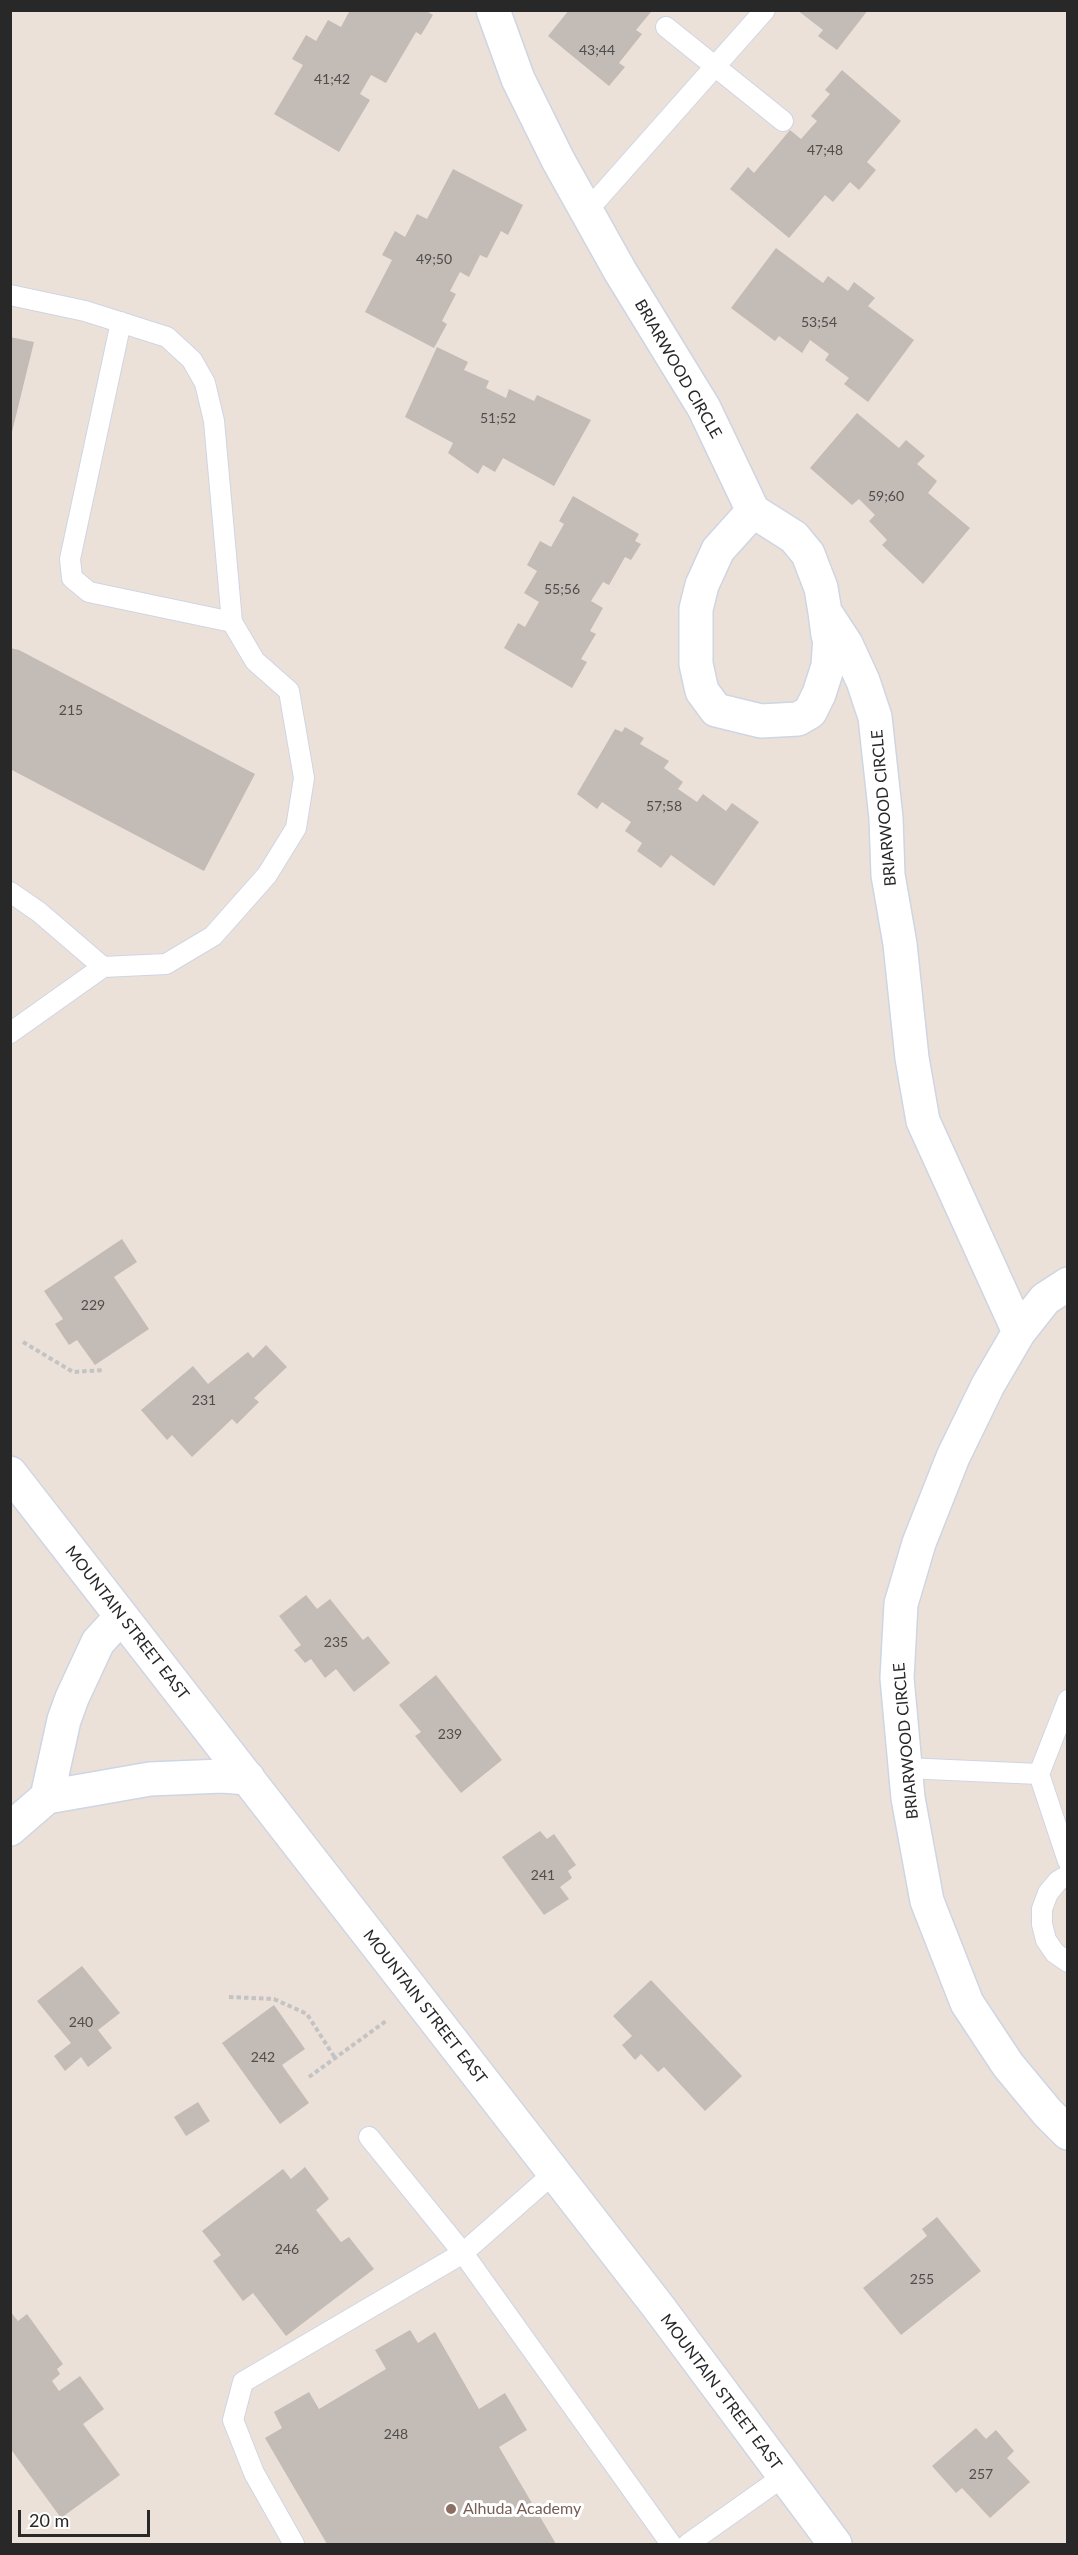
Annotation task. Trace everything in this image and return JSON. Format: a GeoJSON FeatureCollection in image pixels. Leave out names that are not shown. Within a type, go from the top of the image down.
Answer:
{"type":"FeatureCollection","features":[{"type":"Feature","properties":{"kind":"street","name":"BRIARWOOD CIRCLE"},"geometry":{"type":"LineString","coordinates":[[493,10],[518,79],[586,211],[704,408],[753,511]]}},
{"type":"Feature","properties":{"kind":"street"},"geometry":{"type":"LineString","coordinates":[[753,511],[794,537],[808,555],[820,588],[830,636],[828,666],[819,694],[810,712],[798,719],[761,721],[716,710],[702,691],[698,673],[696,609],[702,585],[718,550],[753,511]]}},
{"type":"Feature","properties":{"kind":"street","name":"BRIARWOOD CIRCLE"},"geometry":{"type":"LineString","coordinates":[[825,612],[846,645],[863,681],[875,717],[886,818],[888,875],[900,944],[912,1058],[923,1121],[1019,1332]]}},
{"type":"Feature","properties":{"kind":"street","name":"BRIARWOOD CIRCLE"},"geometry":{"type":"LineString","coordinates":[[1068,1284],[1045,1299],[1019,1332],[988,1385],[953,1457],[919,1543],[902,1604],[897,1678],[908,1798],[927,1902],[967,2003],[1008,2065],[1047,2112],[1068,2133]]}},
{"type":"Feature","properties":{"kind":"street","name":"MOUNTAIN STREET EAST"},"geometry":{"type":"LineString","coordinates":[[10,1473],[657,2305],[835,2544]]}},
{"type":"Feature","properties":{"kind":"street"},"geometry":{"type":"LineString","coordinates":[[47,1797],[64,1720],[72,1698],[98,1642],[121,1617]]}},
{"type":"Feature","properties":{"kind":"street"},"geometry":{"type":"LineString","coordinates":[[10,1829],[47,1797],[150,1779],[248,1778]]}},
{"type":"Feature","properties":{"kind":"lane"},"geometry":{"type":"LineString","coordinates":[[586,211],[765,10]]}},
{"type":"Feature","properties":{"kind":"lane"},"geometry":{"type":"LineString","coordinates":[[666,27],[783,121]]}},
{"type":"Feature","properties":{"kind":"lane"},"geometry":{"type":"LineString","coordinates":[[10,295],[85,311],[167,337],[192,360],[205,383],[214,421],[232,622],[255,661],[290,691],[304,778],[296,828],[267,875],[213,936],[166,964],[103,967],[10,1033]]}},
{"type":"Feature","properties":{"kind":"lane"},"geometry":{"type":"LineString","coordinates":[[121,322],[70,559],[72,578],[88,592],[232,622]]}},
{"type":"Feature","properties":{"kind":"lane"},"geometry":{"type":"LineString","coordinates":[[10,892],[39,912],[103,967]]}},
{"type":"Feature","properties":{"kind":"lane"},"geometry":{"type":"LineString","coordinates":[[1068,1700],[1039,1774],[1068,1861]]}},
{"type":"Feature","properties":{"kind":"lane"},"geometry":{"type":"LineString","coordinates":[[905,1768],[1039,1774]]}},
{"type":"Feature","properties":{"kind":"lane"},"geometry":{"type":"LineString","coordinates":[[1068,1875],[1058,1881],[1048,1893],[1042,1909],[1042,1924],[1046,1940],[1055,1953],[1068,1962]]}},
{"type":"Feature","properties":{"kind":"lane"},"geometry":{"type":"LineString","coordinates":[[369,2137],[463,2253],[671,2544]]}},
{"type":"Feature","properties":{"kind":"lane"},"geometry":{"type":"LineString","coordinates":[[294,2544],[254,2473],[233,2420],[243,2382],[463,2253],[555,2173]]}},
{"type":"Feature","properties":{"kind":"lane"},"geometry":{"type":"LineString","coordinates":[[688,2544],[784,2476]]}},
{"type":"Feature","properties":{"kind":"path"},"geometry":{"type":"LineString","coordinates":[[23,1342],[73,1372],[104,1370]]}},
{"type":"Feature","properties":{"kind":"path"},"geometry":{"type":"LineString","coordinates":[[229,1997],[274,1999],[307,2014],[335,2058]]}},
{"type":"Feature","properties":{"kind":"path"},"geometry":{"type":"LineString","coordinates":[[309,2077],[418,1999]]}},
{"type":"Feature","properties":{"kind":"building"},"geometry":{"type":"Polygon","coordinates":[[[350,10],[425,10],[433,15],[421,35],[416,32],[386,83],[371,75],[360,94],[370,100],[339,152],[274,114],[303,65],[292,59],[306,35],[316,41],[328,20],[341,27],[350,10]]]}},
{"type":"Feature","properties":{"kind":"building"},"geometry":{"type":"Polygon","coordinates":[[[569,10],[651,12],[636,30],[642,34],[619,63],[625,67],[609,86],[548,36],[569,10]]]}},
{"type":"Feature","properties":{"kind":"building"},"geometry":{"type":"Polygon","coordinates":[[[797,10],[868,10],[837,50],[818,36],[823,30],[797,10]]]}},
{"type":"Feature","properties":{"kind":"building"},"geometry":{"type":"Polygon","coordinates":[[[842,70],[901,121],[867,162],[876,170],[859,190],[850,182],[833,202],[825,195],[789,238],[730,189],[748,167],[754,173],[790,130],[801,139],[817,121],[811,116],[830,94],[825,90],[842,70]]]}},
{"type":"Feature","properties":{"kind":"building"},"geometry":{"type":"Polygon","coordinates":[[[453,169],[523,205],[508,235],[501,231],[487,258],[480,255],[469,277],[460,272],[450,291],[456,294],[442,321],[447,324],[434,348],[365,312],[392,260],[382,255],[395,231],[405,237],[417,214],[427,219],[453,169]]]}},
{"type":"Feature","properties":{"kind":"building"},"geometry":{"type":"Polygon","coordinates":[[[776,248],[823,283],[828,276],[848,291],[854,282],[875,298],[868,306],[914,340],[868,402],[844,384],[849,378],[825,360],[829,354],[810,340],[802,353],[779,336],[775,341],[731,308],[776,248]]]}},
{"type":"Feature","properties":{"kind":"building"},"geometry":{"type":"Polygon","coordinates":[[[10,337],[34,342],[11,436],[10,436],[10,337]]]}},
{"type":"Feature","properties":{"kind":"building"},"geometry":{"type":"Polygon","coordinates":[[[437,347],[468,362],[464,370],[489,381],[486,388],[506,398],[509,389],[534,401],[537,395],[591,420],[554,486],[503,458],[495,472],[483,465],[478,474],[448,453],[453,443],[405,417],[437,347]]]}},
{"type":"Feature","properties":{"kind":"building"},"geometry":{"type":"Polygon","coordinates":[[[857,413],[899,448],[906,440],[925,456],[917,464],[937,481],[928,493],[970,528],[923,584],[882,545],[887,540],[869,521],[875,515],[859,499],[852,505],[810,468],[857,413]]]}},
{"type":"Feature","properties":{"kind":"building"},"geometry":{"type":"Polygon","coordinates":[[[573,496],[639,534],[635,541],[641,544],[631,560],[625,557],[609,585],[603,582],[591,601],[603,608],[590,631],[596,634],[581,659],[587,662],[572,688],[504,648],[518,623],[525,627],[539,602],[524,593],[537,571],[527,565],[540,541],[551,547],[564,524],[559,521],[573,496]]]}},
{"type":"Feature","properties":{"kind":"building"},"geometry":{"type":"Polygon","coordinates":[[[10,648],[19,650],[255,774],[204,871],[10,769],[10,648]]]}},
{"type":"Feature","properties":{"kind":"building"},"geometry":{"type":"Polygon","coordinates":[[[625,727],[644,738],[640,744],[669,761],[664,768],[683,782],[678,789],[697,802],[703,794],[726,811],[732,803],[759,822],[714,886],[671,855],[661,868],[637,851],[642,843],[625,831],[631,822],[602,802],[597,809],[577,794],[615,729],[622,732],[625,727]]]}},
{"type":"Feature","properties":{"kind":"building"},"geometry":{"type":"Polygon","coordinates":[[[122,1239],[137,1262],[114,1277],[149,1329],[95,1365],[77,1340],[69,1345],[55,1324],[63,1319],[44,1291],[122,1239]]]}},
{"type":"Feature","properties":{"kind":"building"},"geometry":{"type":"Polygon","coordinates":[[[266,1345],[287,1367],[254,1398],[259,1402],[237,1424],[232,1419],[192,1457],[172,1435],[167,1440],[141,1410],[193,1366],[208,1384],[248,1352],[253,1358],[266,1345]]]}},
{"type":"Feature","properties":{"kind":"building"},"geometry":{"type":"Polygon","coordinates":[[[306,1595],[317,1609],[330,1599],[363,1640],[368,1636],[390,1663],[354,1692],[336,1669],[325,1678],[311,1659],[305,1663],[294,1650],[301,1645],[279,1616],[306,1595]]]}},
{"type":"Feature","properties":{"kind":"building"},"geometry":{"type":"Polygon","coordinates":[[[436,1675],[502,1760],[461,1793],[415,1736],[421,1732],[399,1705],[436,1675]]]}},
{"type":"Feature","properties":{"kind":"building"},"geometry":{"type":"Polygon","coordinates":[[[540,1831],[547,1839],[554,1834],[576,1865],[568,1871],[572,1878],[560,1887],[569,1899],[544,1915],[502,1857],[540,1831]]]}},
{"type":"Feature","properties":{"kind":"building"},"geometry":{"type":"Polygon","coordinates":[[[82,1966],[120,2013],[98,2030],[112,2048],[88,2067],[81,2057],[65,2071],[54,2056],[71,2043],[37,2001],[82,1966]]]}},
{"type":"Feature","properties":{"kind":"building"},"geometry":{"type":"Polygon","coordinates":[[[651,1980],[742,2076],[705,2111],[664,2067],[658,2072],[641,2054],[635,2060],[622,2045],[632,2036],[613,2016],[651,1980]]]}},
{"type":"Feature","properties":{"kind":"building"},"geometry":{"type":"Polygon","coordinates":[[[274,2005],[305,2049],[282,2065],[309,2103],[280,2124],[222,2043],[274,2005]]]}},
{"type":"Feature","properties":{"kind":"building"},"geometry":{"type":"Polygon","coordinates":[[[198,2102],[210,2121],[186,2136],[174,2117],[198,2102]]]}},
{"type":"Feature","properties":{"kind":"building"},"geometry":{"type":"Polygon","coordinates":[[[305,2167],[329,2199],[316,2210],[341,2242],[349,2237],[374,2269],[286,2336],[253,2293],[243,2301],[213,2261],[221,2255],[202,2231],[283,2169],[291,2179],[305,2167]]]}},
{"type":"Feature","properties":{"kind":"building"},"geometry":{"type":"Polygon","coordinates":[[[937,2217],[981,2271],[901,2335],[863,2288],[927,2236],[922,2229],[937,2217]]]}},
{"type":"Feature","properties":{"kind":"building"},"geometry":{"type":"Polygon","coordinates":[[[10,2311],[18,2321],[27,2314],[63,2364],[57,2369],[60,2374],[52,2381],[59,2391],[80,2376],[104,2409],[83,2424],[120,2475],[61,2518],[10,2448],[10,2311]]]}},
{"type":"Feature","properties":{"kind":"building"},"geometry":{"type":"Polygon","coordinates":[[[410,2330],[418,2343],[435,2332],[479,2409],[505,2393],[527,2430],[499,2447],[556,2544],[327,2544],[265,2438],[282,2428],[274,2412],[309,2392],[319,2409],[386,2369],[375,2350],[410,2330]]]}},
{"type":"Feature","properties":{"kind":"building"},"geometry":{"type":"Polygon","coordinates":[[[976,2428],[986,2439],[996,2430],[1014,2451],[1007,2458],[1030,2482],[990,2518],[962,2488],[956,2493],[932,2466],[976,2428]]]}},
{"type":"Feature","properties":{"kind":"place","name":"Alhuda Academy"},"geometry":{"type":"Point","coordinates":[451,2509]}}]}
